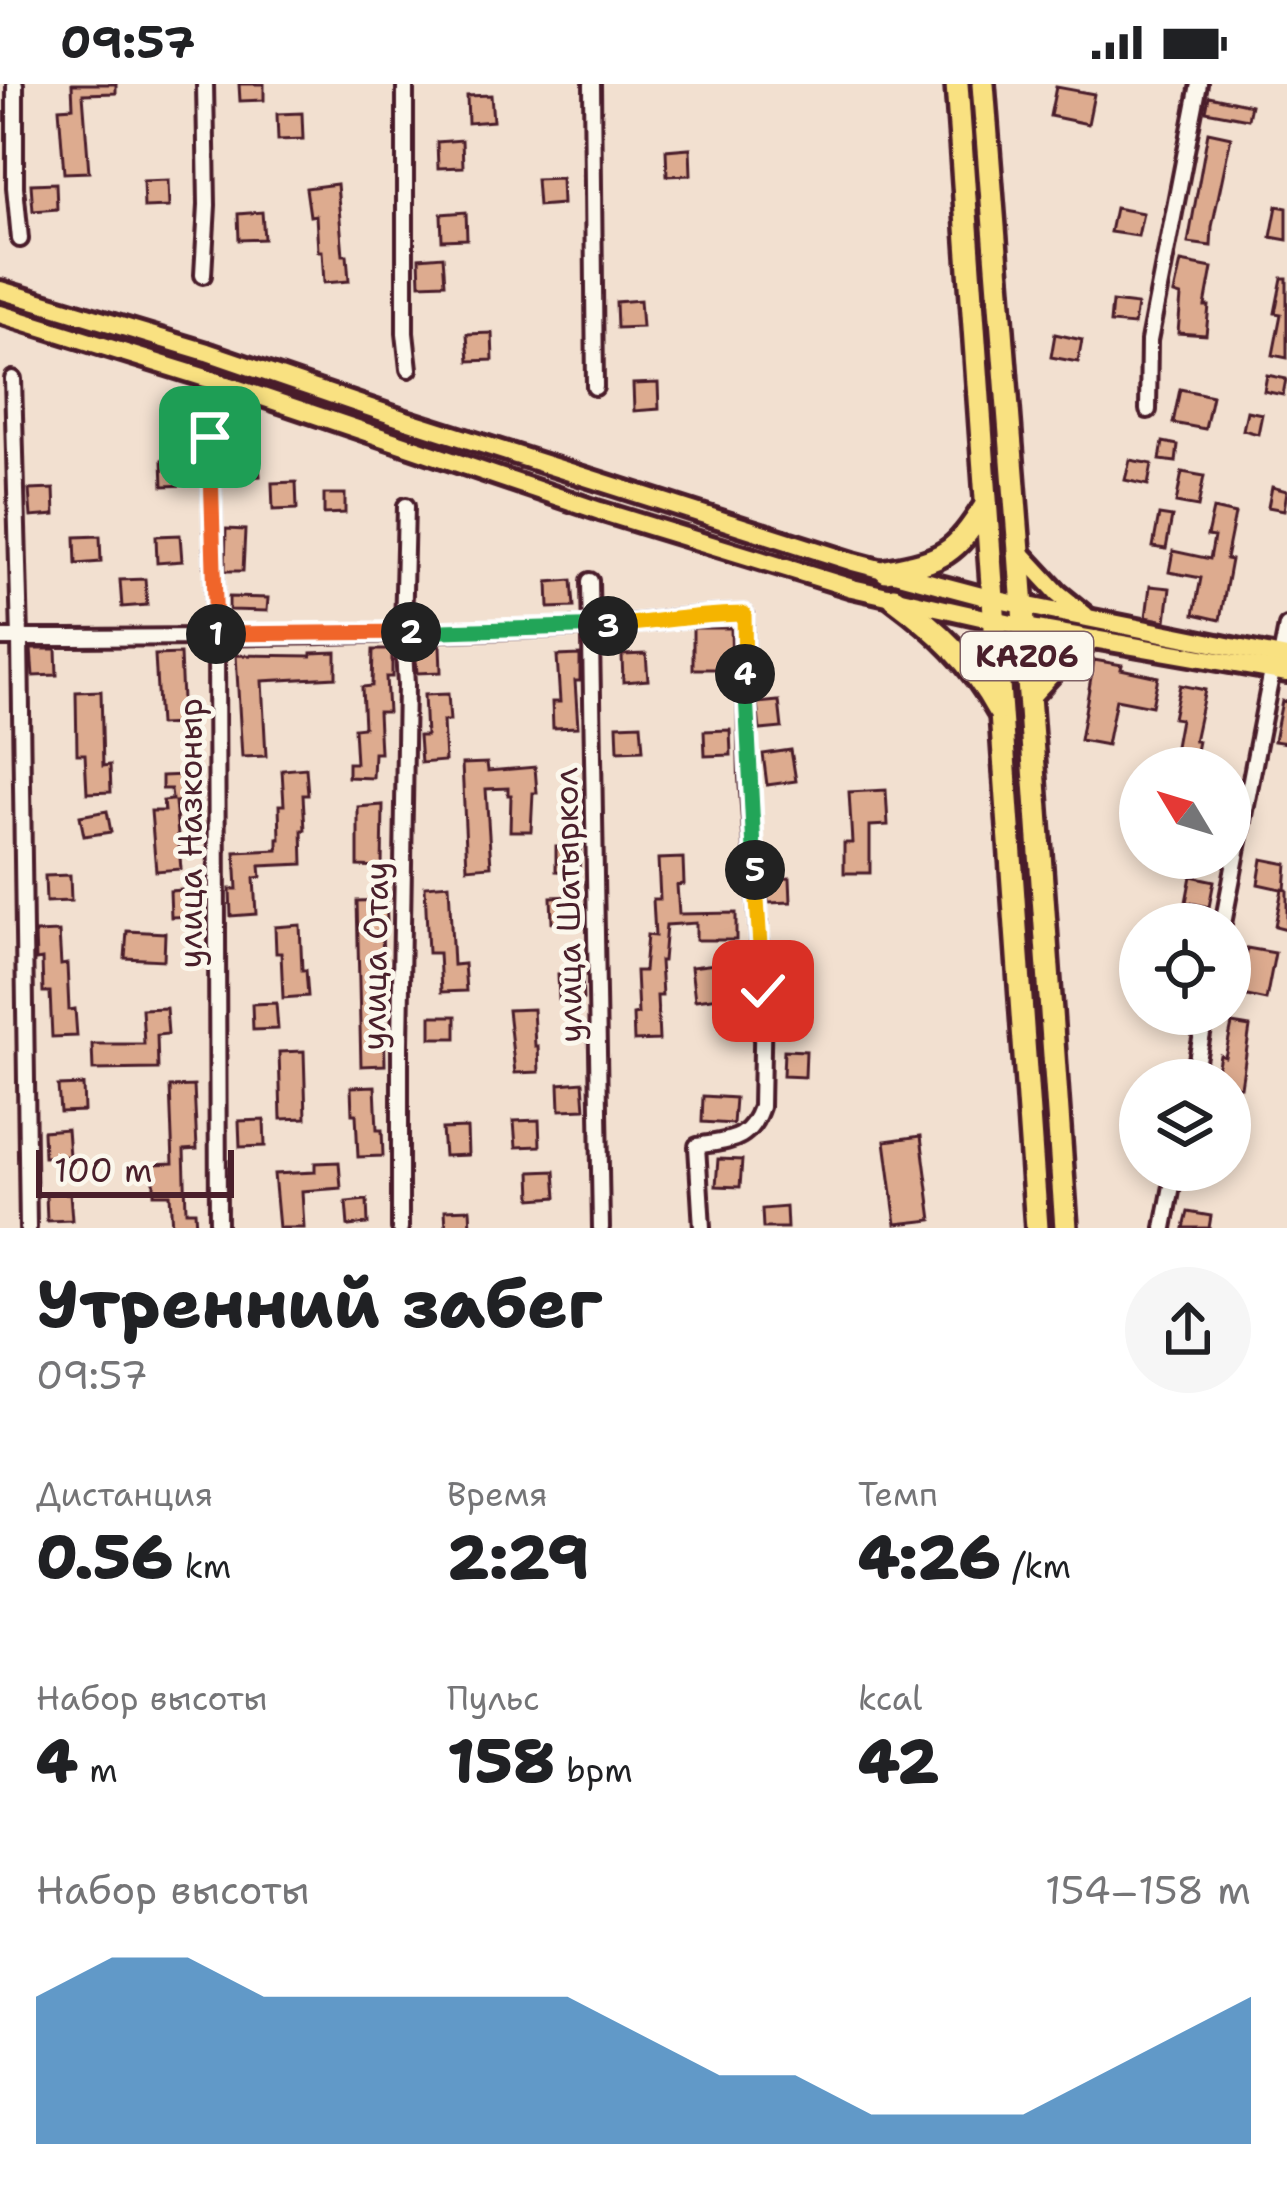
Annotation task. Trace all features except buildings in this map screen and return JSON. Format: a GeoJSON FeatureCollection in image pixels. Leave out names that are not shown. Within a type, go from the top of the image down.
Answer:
{"type":"FeatureCollection","features":[{"type":"Feature","properties":{"kind":"highway","name":"KАZ06"},"geometry":{"type":"LineString","coordinates":[[957,84],[1037,1228]]}},
{"type":"Feature","properties":{"kind":"highway","name":"KАZ06"},"geometry":{"type":"LineString","coordinates":[[983,84],[1066,1228]]}},
{"type":"Feature","properties":{"kind":"highway"},"geometry":{"type":"LineString","coordinates":[[886,571],[943,556],[963,540],[987,505]]}},
{"type":"Feature","properties":{"kind":"highway"},"geometry":{"type":"LineString","coordinates":[[894,598],[953,646],[1002,716]]}},
{"type":"Feature","properties":{"kind":"main road"},"geometry":{"type":"LineString","coordinates":[[0,290],[207,352],[994,609],[1096,638],[1282,665]]}},
{"type":"Feature","properties":{"kind":"main road"},"geometry":{"type":"LineString","coordinates":[[0,314],[600,511],[852,588],[894,598],[994,609]]}},
{"type":"Feature","properties":{"kind":"main road"},"geometry":{"type":"LineString","coordinates":[[1019,551],[1090,620]]}},
{"type":"Feature","properties":{"kind":"main road"},"geometry":{"type":"LineString","coordinates":[[852,588],[853,562]]}},
{"type":"Feature","properties":{"kind":"main road"},"geometry":{"type":"LineString","coordinates":[[1023,616],[1090,620],[1282,665]]}},
{"type":"Feature","properties":{"kind":"main road"},"geometry":{"type":"LineString","coordinates":[[1030,698],[1073,651],[1096,638]]}},
{"type":"Feature","properties":{"kind":"street"},"geometry":{"type":"LineString","coordinates":[[14,84],[8,187],[20,239]]}},
{"type":"Feature","properties":{"kind":"street"},"geometry":{"type":"LineString","coordinates":[[202,275],[205,84]]}},
{"type":"Feature","properties":{"kind":"street"},"geometry":{"type":"LineString","coordinates":[[405,84],[409,369]]}},
{"type":"Feature","properties":{"kind":"street"},"geometry":{"type":"LineString","coordinates":[[592,84],[595,387]]}},
{"type":"Feature","properties":{"kind":"street"},"geometry":{"type":"LineString","coordinates":[[1148,410],[1149,341],[1199,84]]}},
{"type":"Feature","properties":{"kind":"street"},"geometry":{"type":"LineString","coordinates":[[13,379],[28,1228]]}},
{"type":"Feature","properties":{"kind":"street","name":"улица Назконыр"},"geometry":{"type":"LineString","coordinates":[[210,437],[216,636],[218,1228]]}},
{"type":"Feature","properties":{"kind":"street","name":"улица Отау"},"geometry":{"type":"LineString","coordinates":[[400,1228],[406,506]]}},
{"type":"Feature","properties":{"kind":"street","name":"улица Шатыркол"},"geometry":{"type":"LineString","coordinates":[[590,581],[601,1228]]}},
{"type":"Feature","properties":{"kind":"street"},"geometry":{"type":"LineString","coordinates":[[0,638],[590,627],[744,614],[748,778],[763,991],[761,1107],[755,1125],[741,1137],[697,1146],[702,1228]]}},
{"type":"Feature","properties":{"kind":"street"},"geometry":{"type":"LineString","coordinates":[[1228,903],[1287,626]]}},
{"type":"Feature","properties":{"kind":"street"},"geometry":{"type":"LineString","coordinates":[[1164,1228],[1171,1191]]}},
{"type":"Feature","properties":{"kind":"route"},"geometry":{"type":"LineString","coordinates":[[210,437],[216,636],[590,627],[744,614],[748,778],[763,991]]}}]}
